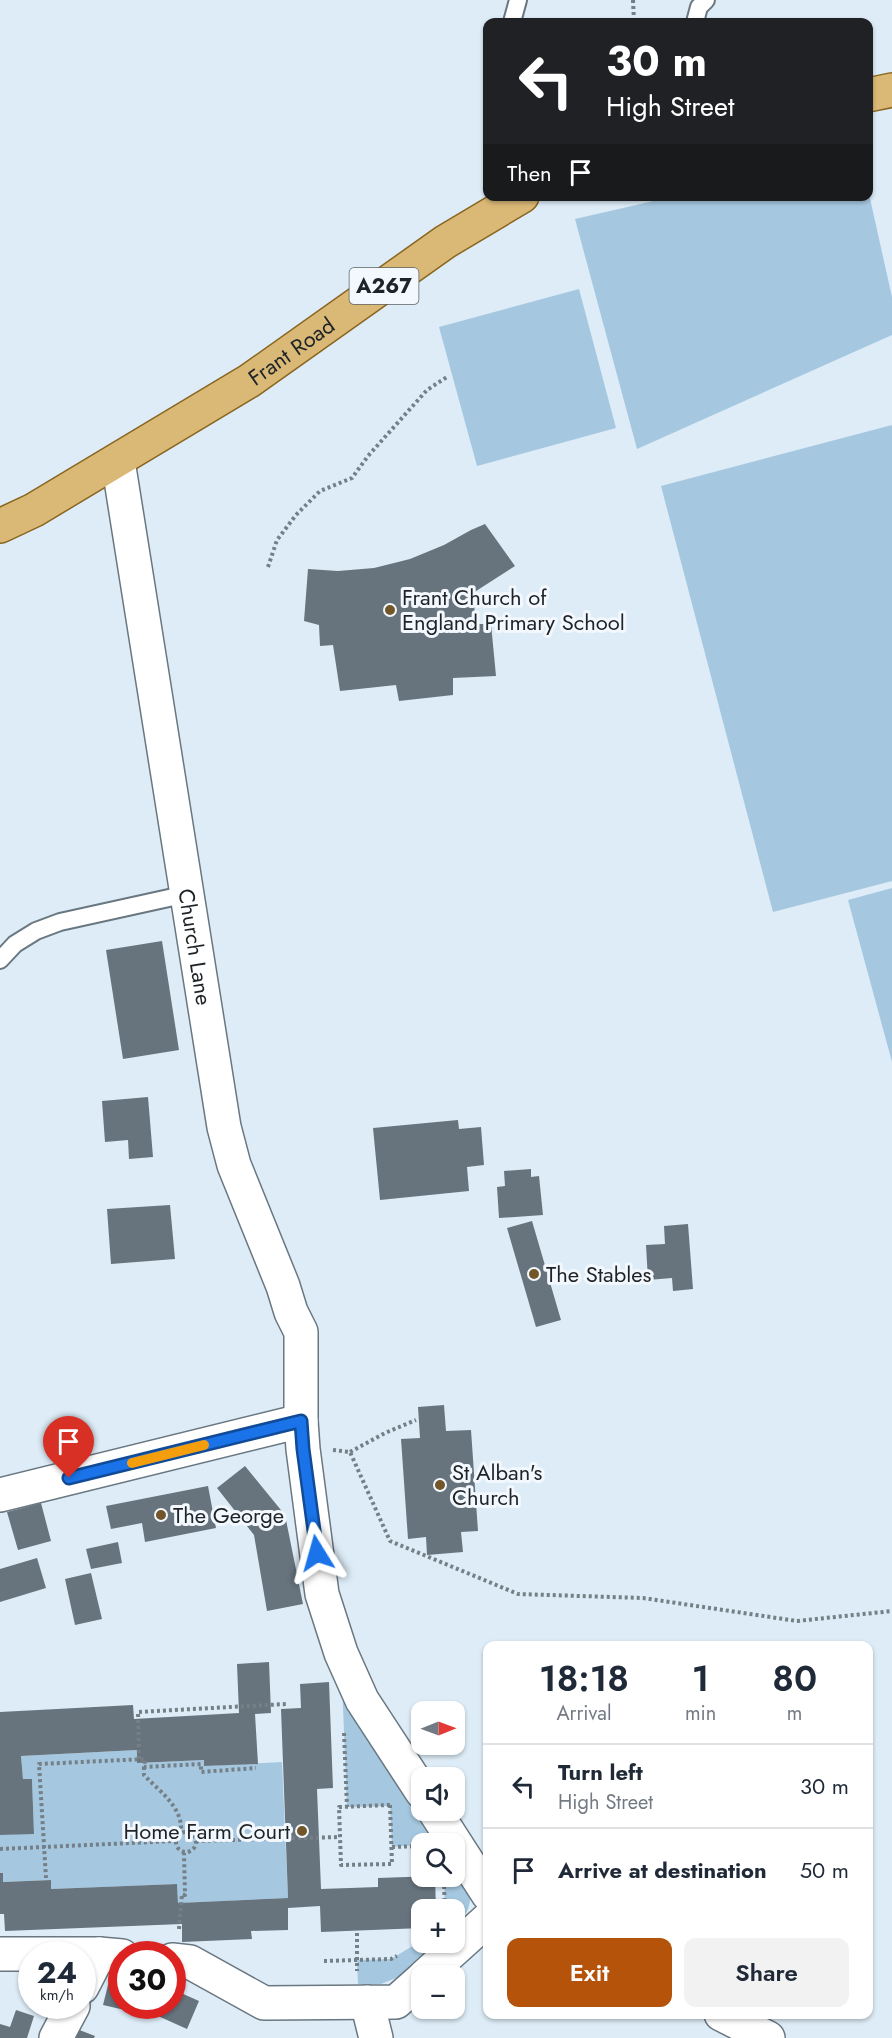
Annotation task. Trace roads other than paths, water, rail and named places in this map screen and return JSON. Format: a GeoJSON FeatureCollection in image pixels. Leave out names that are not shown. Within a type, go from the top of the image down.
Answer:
{"type":"FeatureCollection","features":[{"type":"Feature","properties":{"kind":"main road"},"geometry":{"type":"LineString","coordinates":[[873,94],[892,90]]}},
{"type":"Feature","properties":{"kind":"main road","name":"Frant Road"},"geometry":{"type":"LineString","coordinates":[[118,461],[249,381],[445,242],[514,201]]}},
{"type":"Feature","properties":{"kind":"main road","name":"A267"},"geometry":{"type":"LineString","coordinates":[[0,526],[34,510],[118,461]]}},
{"type":"Feature","properties":{"kind":"street","name":"Church Lane"},"geometry":{"type":"LineString","coordinates":[[118,461],[224,1127],[234,1165],[283,1286],[291,1312],[301,1332],[302,1435],[322,1594],[341,1653],[362,1700],[411,1775]]}},
{"type":"Feature","properties":{"kind":"street"},"geometry":{"type":"LineString","coordinates":[[0,1495],[302,1435]]}},
{"type":"Feature","properties":{"kind":"street"},"geometry":{"type":"LineString","coordinates":[[441,1821],[483,1886]]}},
{"type":"Feature","properties":{"kind":"street"},"geometry":{"type":"LineString","coordinates":[[437,1965],[483,1923]]}},
{"type":"Feature","properties":{"kind":"street"},"geometry":{"type":"LineString","coordinates":[[0,1954],[108,1955]]}},
{"type":"Feature","properties":{"kind":"street"},"geometry":{"type":"LineString","coordinates":[[96,1971],[108,1957]]}},
{"type":"Feature","properties":{"kind":"street"},"geometry":{"type":"LineString","coordinates":[[186,1962],[264,2002],[396,2002],[411,1989]]}},
{"type":"Feature","properties":{"kind":"street"},"geometry":{"type":"LineString","coordinates":[[362,2002],[376,2038]]}},
{"type":"Feature","properties":{"kind":"street"},"geometry":{"type":"LineString","coordinates":[[56,2038],[66,2019]]}},
{"type":"Feature","properties":{"kind":"street"},"geometry":{"type":"LineString","coordinates":[[731,2019],[768,2038]]}},
{"type":"Feature","properties":{"kind":"lane"},"geometry":{"type":"LineString","coordinates":[[513,18],[518,0]]}},
{"type":"Feature","properties":{"kind":"lane"},"geometry":{"type":"LineString","coordinates":[[696,18],[699,7],[706,0]]}},
{"type":"Feature","properties":{"kind":"lane"},"geometry":{"type":"LineString","coordinates":[[0,960],[15,944],[36,931],[60,922],[188,894]]}},
{"type":"Feature","properties":{"kind":"place","name":"Frant Church of England Primary School"},"geometry":{"type":"Point","coordinates":[390,610]}},
{"type":"Feature","properties":{"kind":"place","name":"The Stables"},"geometry":{"type":"Point","coordinates":[534,1274]}},
{"type":"Feature","properties":{"kind":"place","name":"St Alban's Church"},"geometry":{"type":"Point","coordinates":[440,1485]}},
{"type":"Feature","properties":{"kind":"place","name":"The George"},"geometry":{"type":"Point","coordinates":[161,1515]}},
{"type":"Feature","properties":{"kind":"place","name":"Home Farm Court"},"geometry":{"type":"Point","coordinates":[302,1831]}}]}
